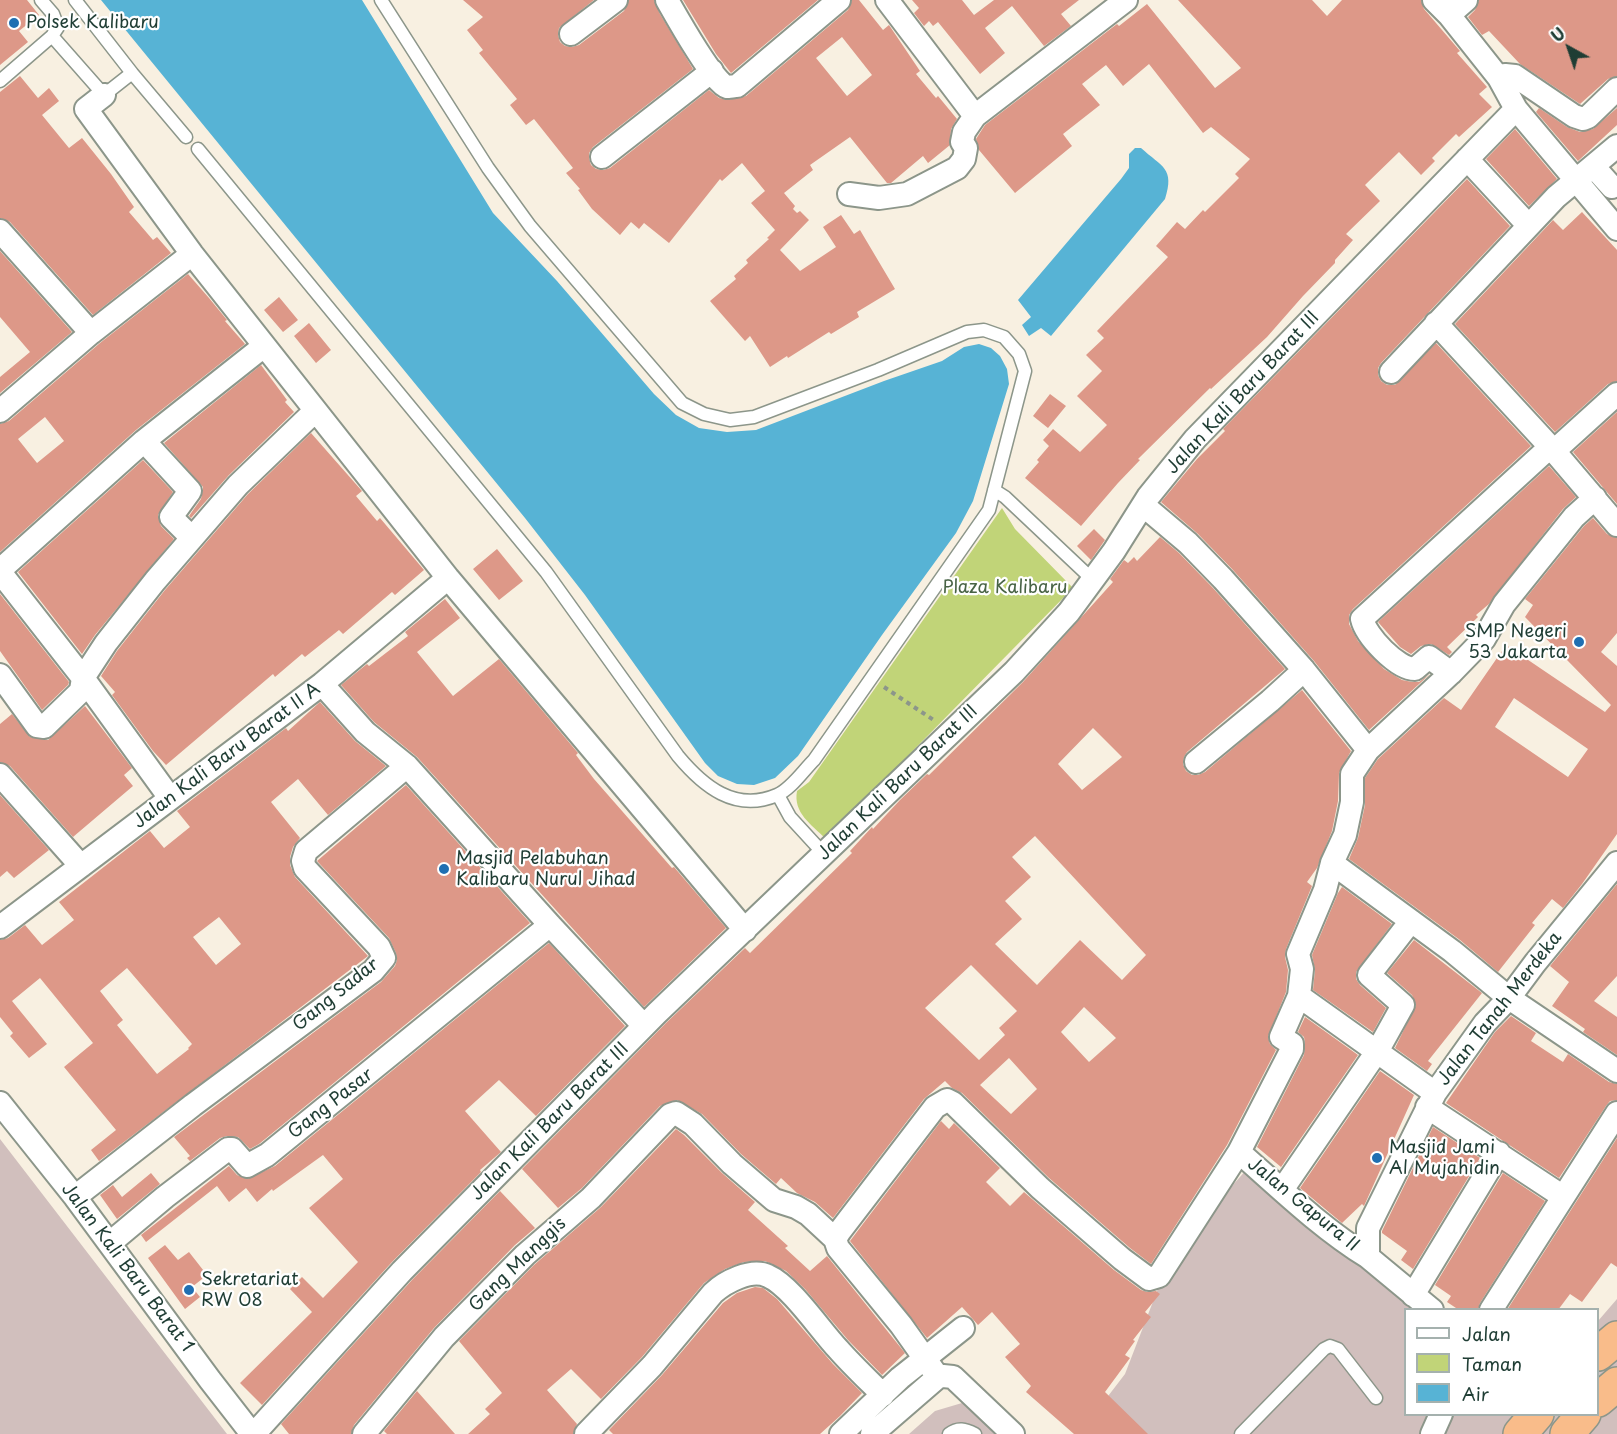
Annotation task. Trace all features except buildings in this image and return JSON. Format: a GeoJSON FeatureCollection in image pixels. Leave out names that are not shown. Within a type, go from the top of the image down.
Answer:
{"type":"FeatureCollection","features":[{"type":"Feature","properties":{"kind":"highway"},"geometry":{"type":"LineString","coordinates":[[1599,1353],[1617,1338]]}},
{"type":"Feature","properties":{"kind":"highway"},"geometry":{"type":"LineString","coordinates":[[1599,1399],[1617,1384]]}},
{"type":"Feature","properties":{"kind":"highway"},"geometry":{"type":"LineString","coordinates":[[1520,1434],[1535,1416]]}},
{"type":"Feature","properties":{"kind":"highway"},"geometry":{"type":"LineString","coordinates":[[1567,1434],[1582,1416]]}},
{"type":"Feature","properties":{"kind":"street"},"geometry":{"type":"LineString","coordinates":[[571,34],[616,0]]}},
{"type":"Feature","properties":{"kind":"street"},"geometry":{"type":"LineString","coordinates":[[667,0],[712,71],[721,83],[728,87],[737,86],[839,0]]}},
{"type":"Feature","properties":{"kind":"street"},"geometry":{"type":"LineString","coordinates":[[887,0],[975,116]]}},
{"type":"Feature","properties":{"kind":"street"},"geometry":{"type":"LineString","coordinates":[[849,194],[879,198],[908,194],[957,168],[964,159],[966,148],[962,142],[964,132],[975,116],[1126,0]]}},
{"type":"Feature","properties":{"kind":"street"},"geometry":{"type":"LineString","coordinates":[[1466,0],[1442,8],[1499,78],[1516,108],[1617,229]]}},
{"type":"Feature","properties":{"kind":"street"},"geometry":{"type":"LineString","coordinates":[[602,157],[712,71]]}},
{"type":"Feature","properties":{"kind":"street"},"geometry":{"type":"LineString","coordinates":[[1499,78],[1505,75],[1515,76],[1574,116],[1583,119],[1588,117],[1617,89]]}},
{"type":"Feature","properties":{"kind":"street"},"geometry":{"type":"LineString","coordinates":[[104,95],[86,109],[192,254],[448,578],[745,930]]}},
{"type":"Feature","properties":{"kind":"street","name":"Jalan Kali Baru Barat III"},"geometry":{"type":"LineString","coordinates":[[253,1434],[402,1271],[644,1026],[1014,672],[1069,612],[1114,551],[1143,505],[1195,439],[1516,108]]}},
{"type":"Feature","properties":{"kind":"street"},"geometry":{"type":"LineString","coordinates":[[1391,372],[1556,197],[1617,146]]}},
{"type":"Feature","properties":{"kind":"street"},"geometry":{"type":"LineString","coordinates":[[1467,159],[1528,225]]}},
{"type":"Feature","properties":{"kind":"street"},"geometry":{"type":"LineString","coordinates":[[1593,166],[1612,188]]}},
{"type":"Feature","properties":{"kind":"street"},"geometry":{"type":"LineString","coordinates":[[0,231],[90,333]]}},
{"type":"Feature","properties":{"kind":"street"},"geometry":{"type":"LineString","coordinates":[[0,411],[90,333],[192,254]]}},
{"type":"Feature","properties":{"kind":"street"},"geometry":{"type":"LineString","coordinates":[[1436,323],[1617,525]]}},
{"type":"Feature","properties":{"kind":"street"},"geometry":{"type":"LineString","coordinates":[[170,798],[83,678],[0,571],[144,441],[264,346]]}},
{"type":"Feature","properties":{"kind":"street"},"geometry":{"type":"LineString","coordinates":[[1451,673],[1429,657],[1415,669],[1401,665],[1384,652],[1364,626],[1362,619],[1617,394]]}},
{"type":"Feature","properties":{"kind":"street"},"geometry":{"type":"LineString","coordinates":[[0,675],[37,726],[44,727],[78,694],[83,678],[106,643],[192,538],[238,485],[315,411]]}},
{"type":"Feature","properties":{"kind":"street"},"geometry":{"type":"LineString","coordinates":[[144,441],[190,491],[171,517],[192,538]]}},
{"type":"Feature","properties":{"kind":"street"},"geometry":{"type":"LineString","coordinates":[[938,1377],[901,1325],[838,1248],[835,1239],[935,1107],[947,1100],[953,1103],[1054,1201],[1122,1259],[1149,1279],[1159,1276],[1239,1152],[1292,1049],[1292,1044],[1283,1039],[1282,1035],[1299,996],[1302,969],[1298,954],[1325,890],[1332,863],[1345,835],[1352,802],[1352,774],[1368,750],[1484,639],[1504,604],[1574,517],[1595,498]]}},
{"type":"Feature","properties":{"kind":"street"},"geometry":{"type":"LineString","coordinates":[[1143,505],[1188,543],[1304,670],[1368,750]]}},
{"type":"Feature","properties":{"kind":"street","name":"Jalan Kali Baru Barat II A"},"geometry":{"type":"LineString","coordinates":[[0,927],[322,684],[448,578]]}},
{"type":"Feature","properties":{"kind":"street"},"geometry":{"type":"LineString","coordinates":[[1196,762],[1304,670]]}},
{"type":"Feature","properties":{"kind":"street"},"geometry":{"type":"LineString","coordinates":[[322,684],[364,732],[407,766],[550,926],[644,1026]]}},
{"type":"Feature","properties":{"kind":"street","name":"Gang Sadar"},"geometry":{"type":"LineString","coordinates":[[75,1197],[193,1105],[373,971],[384,958],[379,947],[305,868],[303,861],[306,851],[407,766]]}},
{"type":"Feature","properties":{"kind":"street"},"geometry":{"type":"LineString","coordinates":[[0,775],[81,866]]}},
{"type":"Feature","properties":{"kind":"street","name":"Jalan Tanah Merdeka"},"geometry":{"type":"LineString","coordinates":[[1368,1257],[1368,1228],[1431,1100],[1485,1023],[1509,998],[1617,862]]}},
{"type":"Feature","properties":{"kind":"street"},"geometry":{"type":"LineString","coordinates":[[1332,863],[1412,921],[1509,998],[1617,1071]]}},
{"type":"Feature","properties":{"kind":"street"},"geometry":{"type":"LineString","coordinates":[[1282,1190],[1378,1050],[1403,1005],[1370,975],[1412,921]]}},
{"type":"Feature","properties":{"kind":"street","name":"Gang Pasar"},"geometry":{"type":"LineString","coordinates":[[110,1243],[228,1149],[232,1149],[247,1166],[267,1155],[550,926]]}},
{"type":"Feature","properties":{"kind":"street"},"geometry":{"type":"LineString","coordinates":[[1299,996],[1378,1050],[1474,1138],[1562,1196]]}},
{"type":"Feature","properties":{"kind":"street","name":"Jalan Kali Baru Barat 1"},"geometry":{"type":"LineString","coordinates":[[0,1103],[75,1197],[210,1380],[253,1434]]}},
{"type":"Feature","properties":{"kind":"street","name":"Gang Manggis"},"geometry":{"type":"LineString","coordinates":[[364,1434],[444,1337],[525,1255],[591,1198],[670,1115],[676,1113],[685,1118],[774,1200],[796,1207],[808,1214],[835,1239]]}},
{"type":"Feature","properties":{"kind":"street"},"geometry":{"type":"LineString","coordinates":[[1492,1308],[1617,1113]]}},
{"type":"Feature","properties":{"kind":"street","name":"Jalan Gapura II"},"geometry":{"type":"LineString","coordinates":[[1239,1152],[1282,1190],[1368,1257]]}},
{"type":"Feature","properties":{"kind":"street"},"geometry":{"type":"LineString","coordinates":[[1413,1295],[1499,1153]]}},
{"type":"Feature","properties":{"kind":"street"},"geometry":{"type":"LineString","coordinates":[[1368,1257],[1429,1308]]}},
{"type":"Feature","properties":{"kind":"street"},"geometry":{"type":"LineString","coordinates":[[586,1434],[652,1365],[721,1285],[752,1275],[767,1275],[797,1300],[840,1352],[883,1395]]}},
{"type":"Feature","properties":{"kind":"street"},"geometry":{"type":"LineString","coordinates":[[841,1434],[925,1358],[963,1328]]}},
{"type":"Feature","properties":{"kind":"street"},"geometry":{"type":"LineString","coordinates":[[872,1434],[938,1377],[943,1376],[953,1377],[1013,1434]]}},
{"type":"Feature","properties":{"kind":"street"},"geometry":{"type":"LineString","coordinates":[[1432,1434],[1440,1416]]}},
{"type":"Feature","properties":{"kind":"lane"},"geometry":{"type":"LineString","coordinates":[[0,81],[52,36],[58,27],[52,14],[41,0]]}},
{"type":"Feature","properties":{"kind":"lane"},"geometry":{"type":"LineString","coordinates":[[75,0],[186,137]]}},
{"type":"Feature","properties":{"kind":"lane"},"geometry":{"type":"LineString","coordinates":[[198,149],[546,572],[678,756],[696,777],[721,795],[753,801],[778,795],[814,760],[989,510],[1025,371],[1019,354],[1004,337],[984,330],[968,332],[878,370],[754,417],[730,420],[704,414],[682,403],[530,226],[488,168],[381,0]]}},
{"type":"Feature","properties":{"kind":"lane"},"geometry":{"type":"LineString","coordinates":[[52,36],[104,95],[132,73]]}},
{"type":"Feature","properties":{"kind":"lane"},"geometry":{"type":"LineString","coordinates":[[994,490],[1005,497],[1093,580]]}},
{"type":"Feature","properties":{"kind":"lane"},"geometry":{"type":"LineString","coordinates":[[778,795],[790,817],[824,854]]}},
{"type":"Feature","properties":{"kind":"lane"},"geometry":{"type":"LineString","coordinates":[[1241,1434],[1324,1349],[1330,1346],[1338,1349],[1376,1398]]}},
{"type":"Feature","properties":{"kind":"lane"},"geometry":{"type":"LineString","coordinates":[[949,1434],[955,1429],[964,1429],[975,1434]]}},
{"type":"Feature","properties":{"kind":"path"},"geometry":{"type":"LineString","coordinates":[[881,685],[913,706]]}},
{"type":"Feature","properties":{"kind":"shaded area"},"geometry":{"type":"Polygon","coordinates":[[[0,1139],[227,1434],[0,1434],[0,1139]]]}},
{"type":"Feature","properties":{"kind":"shaded area"},"geometry":{"type":"Polygon","coordinates":[[[1255,1160],[1414,1308],[1404,1308],[1404,1416],[1430,1416],[1422,1434],[1079,1434],[1125,1374],[1171,1255],[1255,1160]]]}},
{"type":"Feature","properties":{"kind":"shaded area"},"geometry":{"type":"Polygon","coordinates":[[[1617,1299],[1617,1434],[1444,1434],[1452,1416],[1599,1416],[1599,1320],[1617,1299]]]}},
{"type":"Feature","properties":{"kind":"shaded area"},"geometry":{"type":"Polygon","coordinates":[[[962,1403],[996,1434],[909,1434],[935,1411],[962,1403]]]}},
{"type":"Feature","properties":{"kind":"green space","name":"Plaza Kalibaru"},"geometry":{"type":"Polygon","coordinates":[[[1002,508],[1015,529],[1073,588],[826,839],[800,812],[796,799],[797,791],[809,782],[1002,508]]]}},
{"type":"Feature","properties":{"kind":"water"},"geometry":{"type":"Polygon","coordinates":[[[101,0],[362,0],[493,213],[557,281],[654,394],[676,415],[699,428],[727,432],[756,430],[942,361],[964,347],[979,344],[991,348],[1000,356],[1007,369],[1009,384],[973,501],[956,533],[798,756],[775,778],[754,785],[737,784],[718,776],[705,763],[585,595],[525,518],[101,0]]]}},
{"type":"Feature","properties":{"kind":"water"},"geometry":{"type":"Polygon","coordinates":[[[1135,148],[1141,148],[1165,169],[1168,189],[1165,199],[1051,336],[1041,328],[1029,336],[1022,325],[1031,317],[1018,300],[1121,179],[1129,168],[1129,154],[1135,148]]]}},
{"type":"Feature","properties":{"kind":"place","name":"Polsek Kalibaru"},"geometry":{"type":"Point","coordinates":[14,23]}},
{"type":"Feature","properties":{"kind":"place","name":"SMP Negeri 53 Jakarta"},"geometry":{"type":"Point","coordinates":[1579,642]}},
{"type":"Feature","properties":{"kind":"place","name":"Masjid Pelabuhan Kalibaru Nurul Jihad"},"geometry":{"type":"Point","coordinates":[444,869]}},
{"type":"Feature","properties":{"kind":"place","name":"Masjid Jami Al Mujahidin"},"geometry":{"type":"Point","coordinates":[1377,1158]}},
{"type":"Feature","properties":{"kind":"place","name":"Sekretariat RW 08"},"geometry":{"type":"Point","coordinates":[189,1290]}}]}
